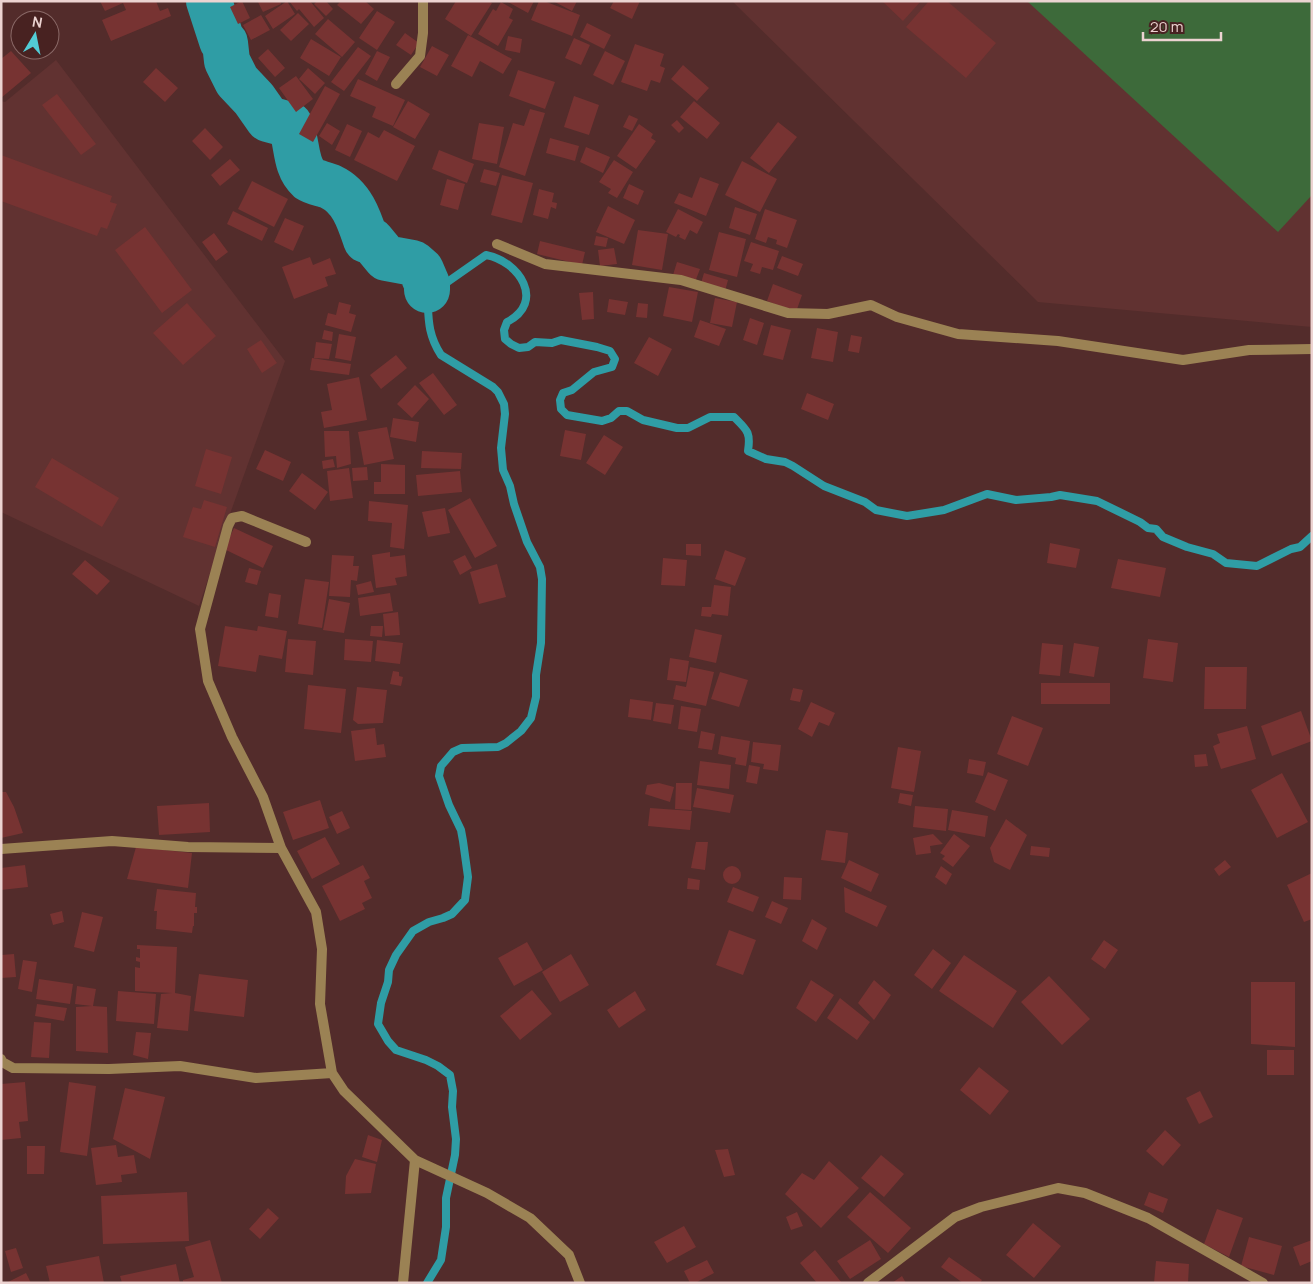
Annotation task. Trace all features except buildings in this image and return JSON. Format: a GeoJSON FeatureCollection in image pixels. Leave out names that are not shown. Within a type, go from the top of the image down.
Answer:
{"type":"FeatureCollection","features":[{"type":"Feature","properties":{"kind":"street"},"geometry":{"type":"LineString","coordinates":[[396,84],[420,56],[423,33],[423,1]]}},
{"type":"Feature","properties":{"kind":"street"},"geometry":{"type":"LineString","coordinates":[[497,244],[545,264],[681,280],[788,314],[828,314],[871,305],[896,317],[958,334],[1058,342],[1183,360],[1249,350],[1312,349]]}},
{"type":"Feature","properties":{"kind":"street"},"geometry":{"type":"LineString","coordinates":[[306,542],[242,516],[232,518],[228,526],[200,629],[208,682],[232,737],[263,797],[281,848],[316,912],[322,949],[320,1004],[332,1073],[344,1091],[415,1160],[487,1194],[530,1218],[569,1255],[580,1283]]}},
{"type":"Feature","properties":{"kind":"street"},"geometry":{"type":"LineString","coordinates":[[1,849],[112,841],[188,847],[281,848]]}},
{"type":"Feature","properties":{"kind":"street"},"geometry":{"type":"LineString","coordinates":[[1,1059],[2,1062],[13,1068],[109,1069],[180,1066],[256,1078],[332,1073]]}},
{"type":"Feature","properties":{"kind":"street"},"geometry":{"type":"LineString","coordinates":[[402,1283],[415,1160]]}},
{"type":"Feature","properties":{"kind":"street"},"geometry":{"type":"LineString","coordinates":[[868,1283],[956,1217],[982,1207],[1058,1188],[1086,1193],[1148,1218],[1263,1283]]}},
{"type":"Feature","properties":{"kind":"shaded area"},"geometry":{"type":"Polygon","coordinates":[[[732,1],[1312,1],[1312,327],[1038,302],[732,1]]]}},
{"type":"Feature","properties":{"kind":"shaded area"},"geometry":{"type":"Polygon","coordinates":[[[56,60],[285,361],[199,606],[1,512],[1,101],[5,102],[56,60]]]}},
{"type":"Feature","properties":{"kind":"green space"},"geometry":{"type":"Polygon","coordinates":[[[1027,1],[1312,1],[1312,195],[1278,232],[1027,1]]]}},
{"type":"Feature","properties":{"kind":"waterway"},"geometry":{"type":"LineString","coordinates":[[209,1],[222,41],[225,43],[227,61],[237,81],[254,99],[268,119],[290,125],[304,174],[314,182],[338,191],[354,209],[366,240],[372,241],[386,258],[413,263],[421,270],[427,284],[427,290]]}},
{"type":"Feature","properties":{"kind":"waterway"},"geometry":{"type":"LineString","coordinates":[[427,1283],[441,1260],[446,1227],[446,1198],[455,1155],[456,1139],[452,1107],[453,1091],[450,1075],[426,1060],[396,1050],[388,1041],[378,1024],[381,1003],[388,982],[389,970],[396,955],[413,931],[429,922],[452,914],[465,900],[468,877],[463,841],[461,830],[449,805],[439,776],[441,766],[453,752],[462,748],[498,747],[506,743],[521,731],[531,718],[536,697],[536,675],[541,643],[542,579],[540,567],[527,542],[510,486],[503,470],[501,448],[505,414],[504,404],[493,387],[441,355],[436,347],[431,331],[427,290],[446,283],[486,255],[498,259],[509,265],[517,274],[524,283],[526,294],[525,304],[519,314],[507,322],[504,330],[505,339],[519,348],[528,347],[535,342],[552,343],[561,340],[610,351],[615,359],[612,367],[594,372],[572,390],[563,393],[560,400],[561,409],[567,415],[602,421],[611,418],[619,411],[627,411],[643,420],[677,428],[688,428],[710,417],[734,417],[747,432],[749,440],[748,451],[766,459],[785,462],[824,486],[865,502],[876,510],[907,516],[944,510],[987,494],[1016,500],[1060,495],[1097,501],[1140,522],[1148,528],[1156,529],[1163,537],[1187,547],[1213,554],[1226,563],[1257,566],[1291,549],[1300,547],[1312,536]]}}]}
